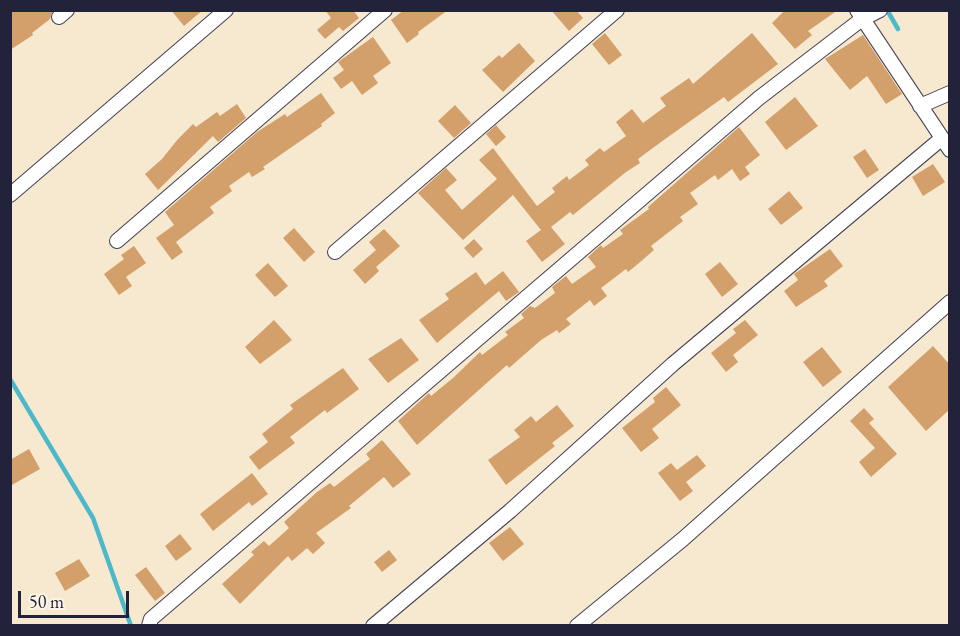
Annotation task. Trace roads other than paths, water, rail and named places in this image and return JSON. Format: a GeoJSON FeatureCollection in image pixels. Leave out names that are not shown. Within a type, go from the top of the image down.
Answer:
{"type":"FeatureCollection","features":[{"type":"Feature","properties":{"kind":"street"},"geometry":{"type":"LineString","coordinates":[[10,195],[226,10]]}},
{"type":"Feature","properties":{"kind":"street"},"geometry":{"type":"LineString","coordinates":[[117,241],[385,10]]}},
{"type":"Feature","properties":{"kind":"street"},"geometry":{"type":"LineString","coordinates":[[335,252],[617,10]]}},
{"type":"Feature","properties":{"kind":"street"},"geometry":{"type":"LineString","coordinates":[[149,626],[151,619],[759,98],[860,15],[878,11]]}},
{"type":"Feature","properties":{"kind":"street"},"geometry":{"type":"LineString","coordinates":[[372,626],[510,511],[673,364],[945,145],[860,15]]}},
{"type":"Feature","properties":{"kind":"street"},"geometry":{"type":"LineString","coordinates":[[920,106],[950,93]]}},
{"type":"Feature","properties":{"kind":"street"},"geometry":{"type":"LineString","coordinates":[[577,626],[710,515],[950,302]]}},
{"type":"Feature","properties":{"kind":"waterway"},"geometry":{"type":"LineString","coordinates":[[887,10],[898,29]]}},
{"type":"Feature","properties":{"kind":"waterway"},"geometry":{"type":"LineString","coordinates":[[10,379],[93,518],[131,626]]}}]}
